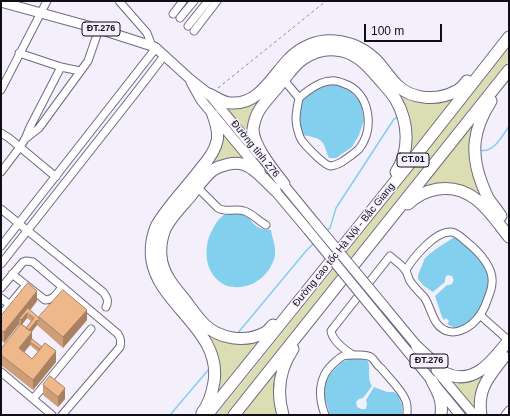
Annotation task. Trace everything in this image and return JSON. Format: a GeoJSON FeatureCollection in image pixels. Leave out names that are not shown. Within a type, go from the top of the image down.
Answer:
{"type":"FeatureCollection","features":[{"type":"Feature","properties":{"kind":"highway"},"geometry":{"type":"LineString","coordinates":[[210,94],[222,101],[231,103],[241,103],[251,99],[260,93],[289,59],[299,50],[322,41],[335,41],[353,45],[365,51],[376,60],[397,85],[406,92],[432,98],[446,96],[458,91],[467,82],[509,29]]}},
{"type":"Feature","properties":{"kind":"highway","name":"Đường cao tốc Hà Nội - Bắc Giang"},"geometry":{"type":"LineString","coordinates":[[207,415],[315,282],[509,37]]}},
{"type":"Feature","properties":{"kind":"highway"},"geometry":{"type":"LineString","coordinates":[[279,187],[257,144],[253,130],[255,119],[260,109],[295,66],[303,59],[323,51],[334,50],[344,51],[353,55],[369,66],[390,91],[396,100],[404,119],[406,130],[405,154],[401,164],[361,224]]}},
{"type":"Feature","properties":{"kind":"highway","name":"Đường cao tốc Hà Nội - Bắc Giang"},"geometry":{"type":"LineString","coordinates":[[234,415],[509,70]]}},
{"type":"Feature","properties":{"kind":"highway"},"geometry":{"type":"LineString","coordinates":[[509,75],[484,112],[474,143],[474,150],[477,170],[486,194],[509,226]]}},
{"type":"Feature","properties":{"kind":"highway"},"geometry":{"type":"LineString","coordinates":[[201,415],[208,405],[212,391],[214,364],[204,340],[160,283],[153,266],[151,248],[157,226],[164,214],[213,153],[218,141],[218,130],[213,115]]}},
{"type":"Feature","properties":{"kind":"highway"},"geometry":{"type":"LineString","coordinates":[[279,187],[250,166],[242,163],[222,166],[214,169],[165,229],[160,248],[161,258],[168,278],[205,324],[214,332],[238,339],[251,338],[265,333],[315,282]]}},
{"type":"Feature","properties":{"kind":"highway"},"geometry":{"type":"LineString","coordinates":[[368,247],[387,228],[408,203],[422,193],[443,188],[460,190],[475,198],[491,214],[509,237]]}},
{"type":"Feature","properties":{"kind":"highway"},"geometry":{"type":"LineString","coordinates":[[283,415],[279,398],[279,384],[287,358],[332,291]]}},
{"type":"Feature","properties":{"kind":"highway"},"geometry":{"type":"LineString","coordinates":[[417,347],[444,374],[463,377],[475,374],[486,366],[509,340]]}},
{"type":"Feature","properties":{"kind":"highway"},"geometry":{"type":"LineString","coordinates":[[482,415],[480,399],[485,384],[509,350]]}},
{"type":"Feature","properties":{"kind":"highway"},"geometry":{"type":"LineString","coordinates":[[432,380],[440,396],[442,415]]}},
{"type":"Feature","properties":{"kind":"main road","name":"Đường tỉnh 276"},"geometry":{"type":"LineString","coordinates":[[1,2],[100,28],[154,47],[210,94],[279,187],[308,230],[432,380]]}},
{"type":"Feature","properties":{"kind":"main road","name":"Đường tỉnh 276"},"geometry":{"type":"LineString","coordinates":[[190,78],[201,100],[213,115],[279,187],[315,223],[417,347]]}},
{"type":"Feature","properties":{"kind":"main road","name":"ĐT.276"},"geometry":{"type":"LineString","coordinates":[[417,347],[474,415]]}},
{"type":"Feature","properties":{"kind":"main road","name":"ĐT.276"},"geometry":{"type":"LineString","coordinates":[[432,380],[460,415]]}},
{"type":"Feature","properties":{"kind":"street"},"geometry":{"type":"LineString","coordinates":[[1,90],[47,1]]}},
{"type":"Feature","properties":{"kind":"street"},"geometry":{"type":"LineString","coordinates":[[1,246],[56,177],[154,47],[147,33],[119,1]]}},
{"type":"Feature","properties":{"kind":"street"},"geometry":{"type":"LineString","coordinates":[[173,14],[183,1]]}},
{"type":"Feature","properties":{"kind":"street"},"geometry":{"type":"LineString","coordinates":[[180,18],[194,1]]}},
{"type":"Feature","properties":{"kind":"street"},"geometry":{"type":"LineString","coordinates":[[208,1],[191,28],[217,1]]}},
{"type":"Feature","properties":{"kind":"street"},"geometry":{"type":"LineString","coordinates":[[25,139],[39,128],[88,61],[100,28]]}},
{"type":"Feature","properties":{"kind":"street"},"geometry":{"type":"LineString","coordinates":[[19,53],[61,67],[80,71]]}},
{"type":"Feature","properties":{"kind":"street"},"geometry":{"type":"LineString","coordinates":[[1,264],[164,56]]}},
{"type":"Feature","properties":{"kind":"street"},"geometry":{"type":"LineString","coordinates":[[1,172],[20,148],[61,67]]}},
{"type":"Feature","properties":{"kind":"street"},"geometry":{"type":"LineString","coordinates":[[284,80],[299,98],[296,117],[299,136],[307,147],[322,162],[329,166],[335,165],[358,150],[367,135],[369,119],[363,101],[352,88],[342,82],[330,80],[319,84],[299,98]]}},
{"type":"Feature","properties":{"kind":"street"},"geometry":{"type":"LineString","coordinates":[[1,133],[56,177]]}},
{"type":"Feature","properties":{"kind":"street"},"geometry":{"type":"LineString","coordinates":[[198,188],[221,210],[245,211],[266,225]]}},
{"type":"Feature","properties":{"kind":"street"},"geometry":{"type":"LineString","coordinates":[[1,209],[103,292],[108,299],[106,307]]}},
{"type":"Feature","properties":{"kind":"street"},"geometry":{"type":"LineString","coordinates":[[353,355],[345,350],[334,338],[331,334],[332,329],[390,256],[406,270],[409,279],[424,298],[432,317],[438,325],[446,331],[460,331],[476,321],[486,304],[492,284],[490,271],[476,249],[457,234],[452,232],[439,235],[420,252],[409,264],[406,270]]}},
{"type":"Feature","properties":{"kind":"street"},"geometry":{"type":"LineString","coordinates":[[1,288],[23,262],[33,262],[121,338],[120,346],[62,415]]}},
{"type":"Feature","properties":{"kind":"street"},"geometry":{"type":"LineString","coordinates":[[12,274],[45,300],[54,298],[62,287]]}},
{"type":"Feature","properties":{"kind":"street"},"geometry":{"type":"LineString","coordinates":[[1,315],[26,285]]}},
{"type":"Feature","properties":{"kind":"street"},"geometry":{"type":"LineString","coordinates":[[1,298],[10,305]]}},
{"type":"Feature","properties":{"kind":"street"},"geometry":{"type":"LineString","coordinates":[[480,316],[509,340]]}},
{"type":"Feature","properties":{"kind":"street"},"geometry":{"type":"LineString","coordinates":[[33,399],[91,329]]}},
{"type":"Feature","properties":{"kind":"street"},"geometry":{"type":"LineString","coordinates":[[326,415],[322,405],[320,390],[324,375],[328,368],[341,357],[353,355],[369,356],[372,358],[376,365],[405,399],[407,415]]}},
{"type":"Feature","properties":{"kind":"street"},"geometry":{"type":"LineString","coordinates":[[1,372],[52,415]]}},
{"type":"Feature","properties":{"kind":"street"},"geometry":{"type":"LineString","coordinates":[[504,415],[509,410]]}},
{"type":"Feature","properties":{"kind":"path"},"geometry":{"type":"LineString","coordinates":[[210,94],[326,1]]}},
{"type":"Feature","properties":{"kind":"green space"},"geometry":{"type":"Polygon","coordinates":[[[509,47],[509,60],[228,415],[216,415],[348,251],[509,47]]]}},
{"type":"Feature","properties":{"kind":"green space"},"geometry":{"type":"Polygon","coordinates":[[[393,87],[405,95],[462,95],[407,158],[393,87]]]}},
{"type":"Feature","properties":{"kind":"green space"},"geometry":{"type":"Polygon","coordinates":[[[264,94],[251,140],[223,107],[264,94]]]}},
{"type":"Feature","properties":{"kind":"green space"},"geometry":{"type":"Polygon","coordinates":[[[483,109],[472,142],[487,201],[468,190],[415,194],[483,109]]]}},
{"type":"Feature","properties":{"kind":"green space"},"geometry":{"type":"Polygon","coordinates":[[[222,130],[250,162],[212,168],[210,165],[222,130]]]}},
{"type":"Feature","properties":{"kind":"green space"},"geometry":{"type":"Polygon","coordinates":[[[200,327],[222,341],[239,344],[267,335],[210,408],[217,392],[200,327]]]}},
{"type":"Feature","properties":{"kind":"green space"},"geometry":{"type":"Polygon","coordinates":[[[281,361],[278,415],[237,415],[281,361]]]}},
{"type":"Feature","properties":{"kind":"green space"},"geometry":{"type":"Polygon","coordinates":[[[486,371],[477,415],[444,377],[486,371]]]}},
{"type":"Feature","properties":{"kind":"water"},"geometry":{"type":"Polygon","coordinates":[[[328,83],[338,84],[351,92],[361,103],[364,120],[359,135],[352,147],[336,158],[329,158],[324,145],[320,140],[314,137],[301,135],[298,121],[298,109],[303,99],[307,95],[328,83]]]}},
{"type":"Feature","properties":{"kind":"water"},"geometry":{"type":"Polygon","coordinates":[[[233,212],[247,213],[251,221],[256,226],[262,229],[271,230],[275,248],[274,260],[266,273],[255,283],[240,287],[227,286],[220,282],[215,278],[207,261],[207,243],[215,225],[225,214],[233,212]]]}},
{"type":"Feature","properties":{"kind":"water"},"geometry":{"type":"Polygon","coordinates":[[[456,236],[475,250],[493,277],[487,305],[466,326],[455,328],[447,324],[449,321],[446,318],[444,320],[442,317],[435,296],[447,285],[452,284],[452,276],[446,276],[445,282],[433,292],[424,286],[418,279],[418,275],[425,258],[456,236]]]}},
{"type":"Feature","properties":{"kind":"water"},"geometry":{"type":"Polygon","coordinates":[[[349,359],[367,359],[369,365],[369,380],[372,386],[363,398],[356,402],[357,407],[366,409],[366,400],[374,387],[387,392],[394,392],[398,395],[402,405],[402,415],[330,415],[324,395],[326,380],[342,362],[349,359]]]}},
{"type":"Feature","properties":{"kind":"building"},"geometry":{"type":"Polygon","coordinates":[[[28,283],[37,291],[4,332],[1,330],[1,316],[28,283]]]}},
{"type":"Feature","properties":{"kind":"building"},"geometry":{"type":"Polygon","coordinates":[[[63,290],[87,310],[63,337],[39,317],[63,290]]]}},
{"type":"Feature","properties":{"kind":"building"},"geometry":{"type":"Polygon","coordinates":[[[28,308],[39,318],[39,322],[37,320],[29,330],[26,328],[34,318],[27,313],[21,320],[19,319],[28,308]]]}},
{"type":"Feature","properties":{"kind":"building"},"geometry":{"type":"Polygon","coordinates":[[[21,324],[32,332],[19,348],[32,359],[45,343],[56,351],[33,380],[1,355],[1,349],[21,324]]]}},
{"type":"Feature","properties":{"kind":"building"},"geometry":{"type":"Polygon","coordinates":[[[32,339],[42,347],[40,349],[30,342],[32,339]]]}},
{"type":"Feature","properties":{"kind":"building"},"geometry":{"type":"Polygon","coordinates":[[[50,376],[65,388],[58,397],[43,385],[50,376]]]}},
{"type":"Feature","properties":{"kind":"waterway"},"geometry":{"type":"LineString","coordinates":[[327,231],[330,228],[336,208],[394,119],[398,117]]}},
{"type":"Feature","properties":{"kind":"waterway"},"geometry":{"type":"LineString","coordinates":[[480,150],[493,147],[501,139],[509,126]]}},
{"type":"Feature","properties":{"kind":"waterway"},"geometry":{"type":"LineString","coordinates":[[237,334],[314,243]]}},
{"type":"Feature","properties":{"kind":"waterway"},"geometry":{"type":"LineString","coordinates":[[170,415],[209,369]]}}]}
